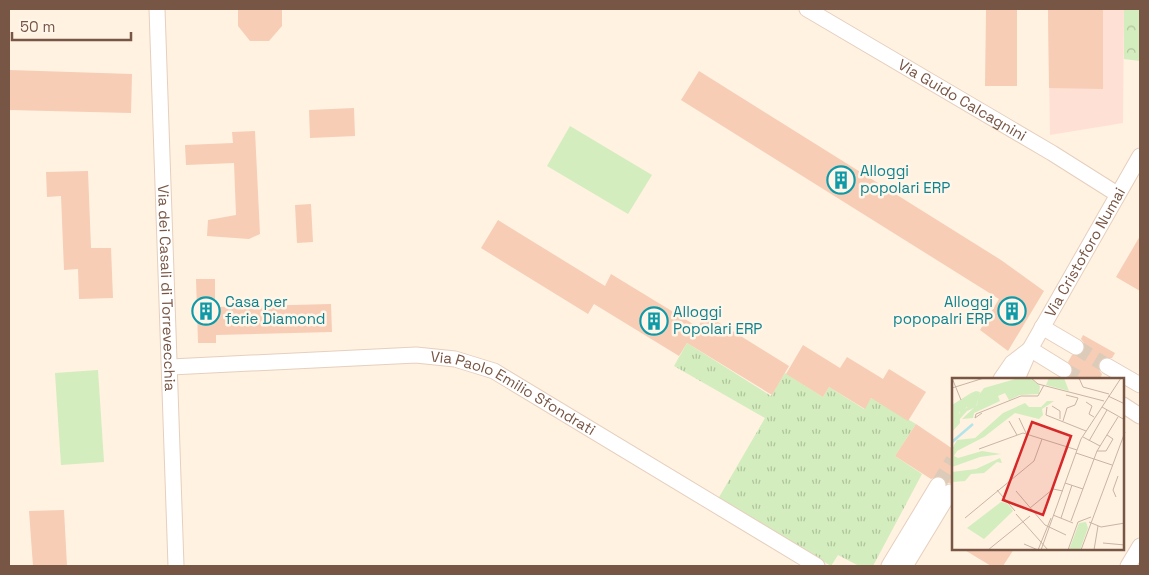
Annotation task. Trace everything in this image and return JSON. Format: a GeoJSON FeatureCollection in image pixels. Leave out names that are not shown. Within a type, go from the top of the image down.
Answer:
{"type":"FeatureCollection","features":[{"type":"Feature","properties":{"kind":"street","name":"Via dei Casali di Torrevecchia"},"geometry":{"type":"LineString","coordinates":[[157,9],[171,367],[172,508],[176,566]]}},
{"type":"Feature","properties":{"kind":"street","name":"Via Guido Calcagnini"},"geometry":{"type":"LineString","coordinates":[[807,9],[1052,153],[1117,194]]}},
{"type":"Feature","properties":{"kind":"street","name":"Via Cristoforo Numai"},"geometry":{"type":"LineString","coordinates":[[1017,378],[1042,327],[1140,156]]}},
{"type":"Feature","properties":{"kind":"street"},"geometry":{"type":"LineString","coordinates":[[1042,327],[1076,347]]}},
{"type":"Feature","properties":{"kind":"street","name":"Via Cristoforo Numai"},"geometry":{"type":"LineString","coordinates":[[1002,378],[1012,363],[1030,349]]}},
{"type":"Feature","properties":{"kind":"street"},"geometry":{"type":"LineString","coordinates":[[1030,349],[1064,370]]}},
{"type":"Feature","properties":{"kind":"street","name":"Via Paolo Emilio Sfondrati"},"geometry":{"type":"LineString","coordinates":[[171,367],[416,355],[455,359],[494,371],[697,496],[817,566]]}},
{"type":"Feature","properties":{"kind":"street"},"geometry":{"type":"LineString","coordinates":[[1106,366],[1140,385]]}},
{"type":"Feature","properties":{"kind":"street"},"geometry":{"type":"LineString","coordinates":[[1124,406],[1140,416]]}},
{"type":"Feature","properties":{"kind":"street"},"geometry":{"type":"LineString","coordinates":[[889,566],[944,488],[905,566]]}},
{"type":"Feature","properties":{"kind":"street"},"geometry":{"type":"LineString","coordinates":[[1128,566],[1140,546]]}},
{"type":"Feature","properties":{"kind":"shaded area"},"geometry":{"type":"Polygon","coordinates":[[[1048,9],[1124,9],[1123,123],[1050,135],[1048,9]]]}},
{"type":"Feature","properties":{"kind":"green space"},"geometry":{"type":"Polygon","coordinates":[[[1124,9],[1140,9],[1140,61],[1124,59],[1124,9]]]}},
{"type":"Feature","properties":{"kind":"green space"},"geometry":{"type":"Polygon","coordinates":[[[570,126],[652,175],[628,214],[547,166],[570,126]]]}},
{"type":"Feature","properties":{"kind":"green space"},"geometry":{"type":"Polygon","coordinates":[[[687,343],[771,396],[785,373],[823,397],[829,387],[864,409],[871,398],[916,424],[895,456],[922,474],[873,566],[859,566],[838,555],[831,566],[718,499],[765,418],[674,366],[687,343]]]}},
{"type":"Feature","properties":{"kind":"green space"},"geometry":{"type":"Polygon","coordinates":[[[98,370],[104,462],[61,465],[55,373],[98,370]]]}},
{"type":"Feature","properties":{"kind":"building"},"geometry":{"type":"Polygon","coordinates":[[[238,9],[282,9],[282,26],[269,41],[250,41],[238,26],[238,9]]]}},
{"type":"Feature","properties":{"kind":"building"},"geometry":{"type":"Polygon","coordinates":[[[986,9],[1017,9],[1017,86],[985,86],[986,9]]]}},
{"type":"Feature","properties":{"kind":"building"},"geometry":{"type":"Polygon","coordinates":[[[1048,9],[1103,9],[1103,89],[1049,88],[1048,9]]]}},
{"type":"Feature","properties":{"kind":"building"},"geometry":{"type":"Polygon","coordinates":[[[9,70],[132,74],[131,113],[9,110],[9,70]]]}},
{"type":"Feature","properties":{"kind":"building","name":"Alloggi popolari ERP"},"geometry":{"type":"Polygon","coordinates":[[[699,71],[1001,260],[1044,291],[1008,351],[980,330],[999,299],[681,100],[699,71]]]}},
{"type":"Feature","properties":{"kind":"building"},"geometry":{"type":"Polygon","coordinates":[[[354,108],[355,136],[310,138],[309,110],[354,108]]]}},
{"type":"Feature","properties":{"kind":"building"},"geometry":{"type":"Polygon","coordinates":[[[255,131],[260,234],[249,239],[207,236],[208,220],[236,215],[234,163],[186,165],[185,145],[233,143],[232,132],[255,131]]]}},
{"type":"Feature","properties":{"kind":"building"},"geometry":{"type":"Polygon","coordinates":[[[88,171],[91,248],[111,248],[113,298],[79,299],[78,269],[64,270],[61,196],[47,197],[46,172],[88,171]]]}},
{"type":"Feature","properties":{"kind":"building"},"geometry":{"type":"Polygon","coordinates":[[[311,204],[313,242],[297,243],[295,205],[311,204]]]}},
{"type":"Feature","properties":{"kind":"building","name":"Alloggi Popolari ERP"},"geometry":{"type":"Polygon","coordinates":[[[498,220],[605,286],[611,274],[698,327],[705,314],[789,366],[772,395],[687,343],[679,356],[594,304],[588,314],[481,248],[498,220]]]}},
{"type":"Feature","properties":{"kind":"building"},"geometry":{"type":"Polygon","coordinates":[[[1140,236],[1140,291],[1116,277],[1140,236]]]}},
{"type":"Feature","properties":{"kind":"building"},"geometry":{"type":"Polygon","coordinates":[[[196,279],[215,279],[215,307],[331,304],[332,332],[216,335],[216,343],[198,343],[196,279]]]}},
{"type":"Feature","properties":{"kind":"building"},"geometry":{"type":"Polygon","coordinates":[[[1083,335],[1115,353],[1112,358],[1103,358],[1099,362],[1099,370],[1102,374],[1100,378],[1068,378],[1073,371],[1068,362],[1072,355],[1080,355],[1084,351],[1084,343],[1081,339],[1083,335]]]}},
{"type":"Feature","properties":{"kind":"building"},"geometry":{"type":"Polygon","coordinates":[[[803,345],[840,368],[847,357],[883,379],[889,369],[926,392],[908,421],[871,398],[865,409],[829,387],[823,397],[786,374],[803,345]]]}},
{"type":"Feature","properties":{"kind":"building"},"geometry":{"type":"Polygon","coordinates":[[[916,424],[952,448],[952,483],[947,483],[943,477],[939,476],[931,479],[895,456],[916,424]]]}},
{"type":"Feature","properties":{"kind":"building"},"geometry":{"type":"Polygon","coordinates":[[[64,510],[67,566],[33,566],[29,511],[64,510]]]}},
{"type":"Feature","properties":{"kind":"building"},"geometry":{"type":"Polygon","coordinates":[[[965,550],[1013,550],[1003,566],[991,566],[965,550]]]}},
{"type":"Feature","properties":{"kind":"tunnel"},"geometry":{"type":"LineString","coordinates":[[1076,347],[1107,366]]}},
{"type":"Feature","properties":{"kind":"tunnel"},"geometry":{"type":"LineString","coordinates":[[1064,370],[1078,378]]}},
{"type":"Feature","properties":{"kind":"tunnel"},"geometry":{"type":"LineString","coordinates":[[938,485],[952,462]]}},
{"type":"Feature","properties":{"kind":"place","name":"Alloggi popolari ERP"},"geometry":{"type":"Point","coordinates":[841,180]}},
{"type":"Feature","properties":{"kind":"place","name":"Casa per ferie Diamond"},"geometry":{"type":"Point","coordinates":[206,311]}},
{"type":"Feature","properties":{"kind":"place","name":"Alloggi popopalri ERP"},"geometry":{"type":"Point","coordinates":[1012,311]}},
{"type":"Feature","properties":{"kind":"place","name":"Alloggi Popolari ERP"},"geometry":{"type":"Point","coordinates":[654,321]}}]}
